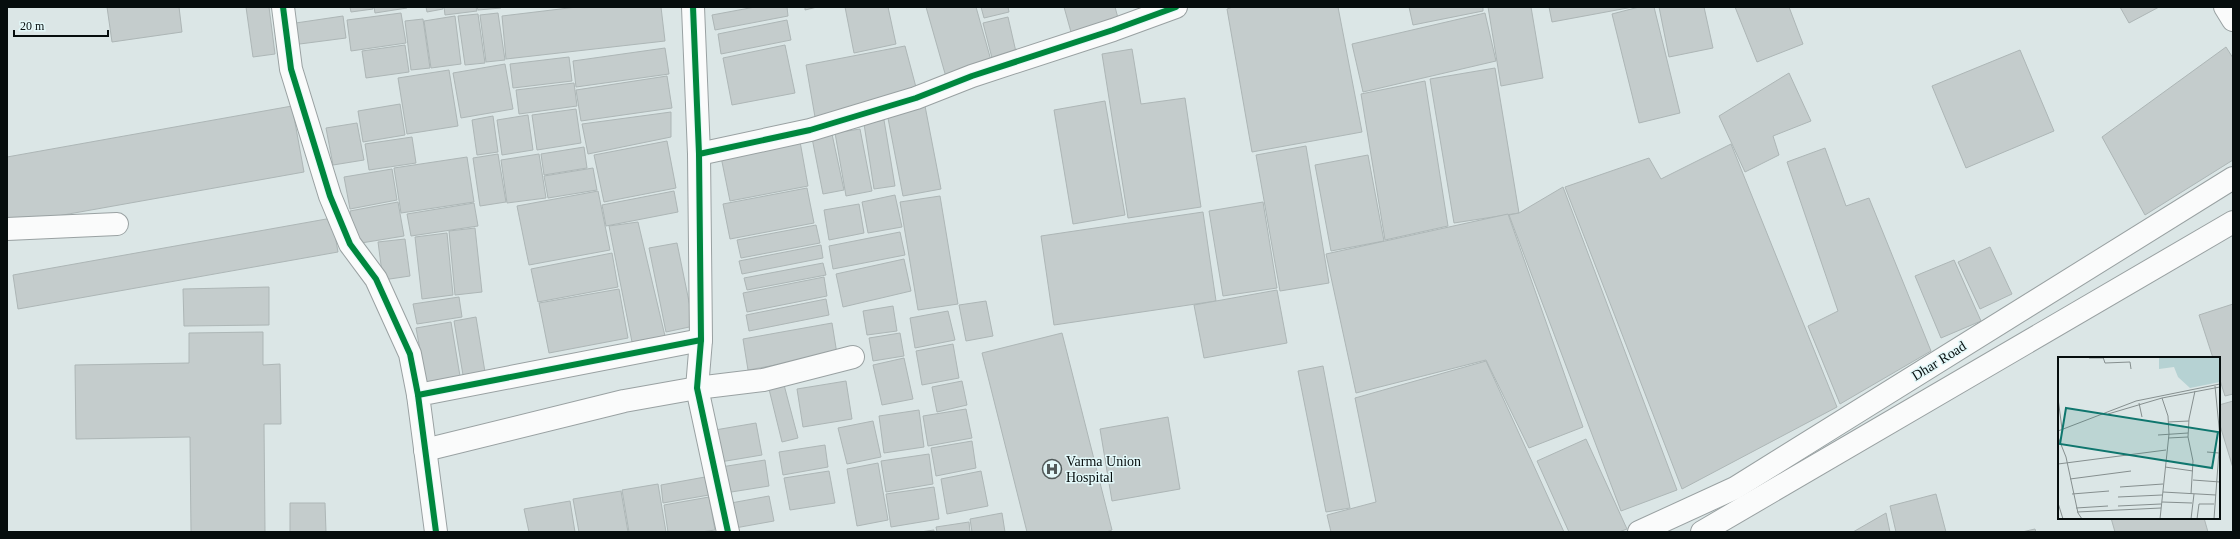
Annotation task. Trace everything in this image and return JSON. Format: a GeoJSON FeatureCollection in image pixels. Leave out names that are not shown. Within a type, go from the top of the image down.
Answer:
{"type":"FeatureCollection","features":[{"type":"Feature","properties":{"kind":"street"},"geometry":{"type":"LineString","coordinates":[[283,7],[291,68],[330,196],[350,244],[376,279],[410,354],[418,395],[436,532]]}},
{"type":"Feature","properties":{"kind":"street"},"geometry":{"type":"LineString","coordinates":[[693,7],[699,154],[701,340],[697,388],[728,532]]}},
{"type":"Feature","properties":{"kind":"street"},"geometry":{"type":"LineString","coordinates":[[699,154],[810,130],[916,98],[972,76],[1113,30],[1176,7]]}},
{"type":"Feature","properties":{"kind":"street"},"geometry":{"type":"LineString","coordinates":[[2225,7],[2233,20]]}},
{"type":"Feature","properties":{"kind":"street","name":"Dhar Road"},"geometry":{"type":"LineString","coordinates":[[1639,532],[1735,488],[2233,178]]}},
{"type":"Feature","properties":{"kind":"street","name":"Dhar Road"},"geometry":{"type":"LineString","coordinates":[[1702,532],[2233,222]]}},
{"type":"Feature","properties":{"kind":"street"},"geometry":{"type":"LineString","coordinates":[[7,229],[117,224]]}},
{"type":"Feature","properties":{"kind":"street"},"geometry":{"type":"LineString","coordinates":[[418,395],[701,340]]}},
{"type":"Feature","properties":{"kind":"street"},"geometry":{"type":"LineString","coordinates":[[425,450],[624,401],[697,388],[763,380],[852,356]]}},
{"type":"Feature","properties":{"kind":"building"},"geometry":{"type":"Polygon","coordinates":[[[107,7],[179,7],[182,32],[112,42],[107,7]]]}},
{"type":"Feature","properties":{"kind":"building"},"geometry":{"type":"Polygon","coordinates":[[[246,7],[269,7],[275,54],[253,57],[246,7]]]}},
{"type":"Feature","properties":{"kind":"building"},"geometry":{"type":"Polygon","coordinates":[[[350,7],[373,7],[373,9],[351,12],[350,7]]]}},
{"type":"Feature","properties":{"kind":"building"},"geometry":{"type":"Polygon","coordinates":[[[374,7],[406,7],[407,8],[375,13],[374,7]]]}},
{"type":"Feature","properties":{"kind":"building"},"geometry":{"type":"Polygon","coordinates":[[[426,7],[443,7],[443,9],[427,12],[426,7]]]}},
{"type":"Feature","properties":{"kind":"building"},"geometry":{"type":"Polygon","coordinates":[[[444,7],[476,7],[477,11],[445,15],[444,7]]]}},
{"type":"Feature","properties":{"kind":"building"},"geometry":{"type":"Polygon","coordinates":[[[477,7],[501,7],[501,8],[478,10],[477,7]]]}},
{"type":"Feature","properties":{"kind":"building"},"geometry":{"type":"Polygon","coordinates":[[[577,7],[661,7],[665,41],[506,59],[502,16],[577,7]]]}},
{"type":"Feature","properties":{"kind":"building"},"geometry":{"type":"Polygon","coordinates":[[[755,7],[787,7],[788,16],[715,30],[712,15],[755,7]]]}},
{"type":"Feature","properties":{"kind":"building"},"geometry":{"type":"Polygon","coordinates":[[[805,7],[817,7],[805,10],[805,7]]]}},
{"type":"Feature","properties":{"kind":"building"},"geometry":{"type":"Polygon","coordinates":[[[845,7],[888,7],[896,44],[854,53],[845,7]]]}},
{"type":"Feature","properties":{"kind":"building"},"geometry":{"type":"Polygon","coordinates":[[[926,7],[976,7],[992,64],[946,77],[926,7]]]}},
{"type":"Feature","properties":{"kind":"building"},"geometry":{"type":"Polygon","coordinates":[[[981,7],[1008,7],[1009,12],[984,18],[981,7]]]}},
{"type":"Feature","properties":{"kind":"building"},"geometry":{"type":"Polygon","coordinates":[[[1064,7],[1115,7],[1118,18],[1071,32],[1064,7]]]}},
{"type":"Feature","properties":{"kind":"building"},"geometry":{"type":"Polygon","coordinates":[[[1233,7],[1338,7],[1362,132],[1252,152],[1227,9],[1233,7]]]}},
{"type":"Feature","properties":{"kind":"building"},"geometry":{"type":"Polygon","coordinates":[[[1409,7],[1483,7],[1483,11],[1413,25],[1409,7]]]}},
{"type":"Feature","properties":{"kind":"building"},"geometry":{"type":"Polygon","coordinates":[[[1488,7],[1531,7],[1543,78],[1501,86],[1488,7]]]}},
{"type":"Feature","properties":{"kind":"building"},"geometry":{"type":"Polygon","coordinates":[[[1549,7],[1633,7],[1552,22],[1549,7]]]}},
{"type":"Feature","properties":{"kind":"building"},"geometry":{"type":"Polygon","coordinates":[[[1639,7],[1654,7],[1680,113],[1639,123],[1612,14],[1639,7]]]}},
{"type":"Feature","properties":{"kind":"building"},"geometry":{"type":"Polygon","coordinates":[[[1659,7],[1704,7],[1713,48],[1669,57],[1659,7]]]}},
{"type":"Feature","properties":{"kind":"building"},"geometry":{"type":"Polygon","coordinates":[[[1735,7],[1789,7],[1803,44],[1757,62],[1735,7]]]}},
{"type":"Feature","properties":{"kind":"building"},"geometry":{"type":"Polygon","coordinates":[[[2120,7],[2159,7],[2129,23],[2120,7]]]}},
{"type":"Feature","properties":{"kind":"building"},"geometry":{"type":"Polygon","coordinates":[[[401,13],[406,43],[351,51],[347,20],[401,13]]]}},
{"type":"Feature","properties":{"kind":"building"},"geometry":{"type":"Polygon","coordinates":[[[498,13],[505,60],[486,62],[480,15],[498,13]]]}},
{"type":"Feature","properties":{"kind":"building"},"geometry":{"type":"Polygon","coordinates":[[[1485,13],[1496,61],[1363,92],[1352,44],[1485,13]]]}},
{"type":"Feature","properties":{"kind":"building"},"geometry":{"type":"Polygon","coordinates":[[[478,14],[485,63],[465,65],[458,16],[478,14]]]}},
{"type":"Feature","properties":{"kind":"building"},"geometry":{"type":"Polygon","coordinates":[[[343,16],[346,38],[292,45],[289,24],[343,16]]]}},
{"type":"Feature","properties":{"kind":"building"},"geometry":{"type":"Polygon","coordinates":[[[455,16],[461,64],[431,68],[424,21],[455,16]]]}},
{"type":"Feature","properties":{"kind":"building"},"geometry":{"type":"Polygon","coordinates":[[[1008,17],[1016,52],[992,58],[983,23],[1008,17]]]}},
{"type":"Feature","properties":{"kind":"building"},"geometry":{"type":"Polygon","coordinates":[[[423,19],[430,68],[411,70],[405,21],[423,19]]]}},
{"type":"Feature","properties":{"kind":"building"},"geometry":{"type":"Polygon","coordinates":[[[787,20],[791,40],[721,54],[718,34],[787,20]]]}},
{"type":"Feature","properties":{"kind":"building"},"geometry":{"type":"Polygon","coordinates":[[[405,45],[409,72],[366,78],[362,51],[405,45]]]}},
{"type":"Feature","properties":{"kind":"building"},"geometry":{"type":"Polygon","coordinates":[[[785,45],[795,93],[732,105],[723,58],[785,45]]]}},
{"type":"Feature","properties":{"kind":"building"},"geometry":{"type":"Polygon","coordinates":[[[905,46],[917,91],[815,117],[806,65],[905,46]]]}},
{"type":"Feature","properties":{"kind":"building"},"geometry":{"type":"Polygon","coordinates":[[[2226,47],[2233,58],[2233,160],[2145,215],[2102,137],[2226,47]]]}},
{"type":"Feature","properties":{"kind":"building"},"geometry":{"type":"Polygon","coordinates":[[[665,48],[669,74],[576,87],[573,61],[665,48]]]}},
{"type":"Feature","properties":{"kind":"building"},"geometry":{"type":"Polygon","coordinates":[[[1132,49],[1141,104],[1185,98],[1201,207],[1128,218],[1102,54],[1132,49]]]}},
{"type":"Feature","properties":{"kind":"building"},"geometry":{"type":"Polygon","coordinates":[[[2020,50],[2054,131],[1966,168],[1932,86],[2020,50]]]}},
{"type":"Feature","properties":{"kind":"building"},"geometry":{"type":"Polygon","coordinates":[[[569,57],[572,81],[513,88],[510,64],[569,57]]]}},
{"type":"Feature","properties":{"kind":"building"},"geometry":{"type":"Polygon","coordinates":[[[505,64],[513,109],[461,118],[453,73],[505,64]]]}},
{"type":"Feature","properties":{"kind":"building"},"geometry":{"type":"Polygon","coordinates":[[[1495,68],[1519,213],[1454,223],[1430,79],[1495,68]]]}},
{"type":"Feature","properties":{"kind":"building"},"geometry":{"type":"Polygon","coordinates":[[[449,70],[458,126],[407,134],[398,78],[449,70]]]}},
{"type":"Feature","properties":{"kind":"building"},"geometry":{"type":"Polygon","coordinates":[[[1789,73],[1811,121],[1773,136],[1779,155],[1745,172],[1719,116],[1789,73]]]}},
{"type":"Feature","properties":{"kind":"building"},"geometry":{"type":"Polygon","coordinates":[[[667,76],[672,108],[581,121],[576,90],[667,76]]]}},
{"type":"Feature","properties":{"kind":"building"},"geometry":{"type":"Polygon","coordinates":[[[1425,81],[1448,226],[1385,240],[1361,94],[1425,81]]]}},
{"type":"Feature","properties":{"kind":"building"},"geometry":{"type":"Polygon","coordinates":[[[574,83],[577,106],[519,114],[516,90],[574,83]]]}},
{"type":"Feature","properties":{"kind":"building"},"geometry":{"type":"Polygon","coordinates":[[[1105,101],[1125,215],[1073,224],[1054,110],[1105,101]]]}},
{"type":"Feature","properties":{"kind":"building"},"geometry":{"type":"Polygon","coordinates":[[[400,104],[405,135],[363,142],[358,111],[400,104]]]}},
{"type":"Feature","properties":{"kind":"building"},"geometry":{"type":"Polygon","coordinates":[[[292,106],[304,172],[7,225],[7,157],[292,106]]]}},
{"type":"Feature","properties":{"kind":"building"},"geometry":{"type":"Polygon","coordinates":[[[925,106],[941,189],[903,196],[887,113],[925,106]]]}},
{"type":"Feature","properties":{"kind":"building"},"geometry":{"type":"Polygon","coordinates":[[[576,109],[581,143],[537,150],[532,115],[576,109]]]}},
{"type":"Feature","properties":{"kind":"building"},"geometry":{"type":"Polygon","coordinates":[[[671,112],[671,137],[588,154],[582,124],[671,112]]]}},
{"type":"Feature","properties":{"kind":"building"},"geometry":{"type":"Polygon","coordinates":[[[528,115],[533,150],[502,155],[497,120],[528,115]]]}},
{"type":"Feature","properties":{"kind":"building"},"geometry":{"type":"Polygon","coordinates":[[[493,116],[498,152],[477,155],[472,120],[493,116]]]}},
{"type":"Feature","properties":{"kind":"building"},"geometry":{"type":"Polygon","coordinates":[[[884,120],[895,186],[874,189],[864,124],[884,120]]]}},
{"type":"Feature","properties":{"kind":"building"},"geometry":{"type":"Polygon","coordinates":[[[357,123],[364,160],[333,165],[326,128],[357,123]]]}},
{"type":"Feature","properties":{"kind":"building"},"geometry":{"type":"Polygon","coordinates":[[[860,129],[872,191],[846,196],[835,133],[860,129]]]}},
{"type":"Feature","properties":{"kind":"building"},"geometry":{"type":"Polygon","coordinates":[[[832,134],[844,190],[823,194],[812,138],[832,134]]]}},
{"type":"Feature","properties":{"kind":"building"},"geometry":{"type":"Polygon","coordinates":[[[799,136],[808,186],[730,201],[720,152],[799,136]]]}},
{"type":"Feature","properties":{"kind":"building"},"geometry":{"type":"Polygon","coordinates":[[[412,137],[416,163],[369,170],[365,144],[412,137]]]}},
{"type":"Feature","properties":{"kind":"building"},"geometry":{"type":"Polygon","coordinates":[[[667,141],[676,188],[604,202],[594,155],[667,141]]]}},
{"type":"Feature","properties":{"kind":"building"},"geometry":{"type":"Polygon","coordinates":[[[1731,144],[1837,407],[1682,489],[1565,187],[1649,158],[1661,179],[1731,144]]]}},
{"type":"Feature","properties":{"kind":"building"},"geometry":{"type":"Polygon","coordinates":[[[1306,146],[1329,283],[1280,291],[1256,155],[1306,146]]]}},
{"type":"Feature","properties":{"kind":"building"},"geometry":{"type":"Polygon","coordinates":[[[584,147],[587,168],[544,175],[541,154],[584,147]]]}},
{"type":"Feature","properties":{"kind":"building"},"geometry":{"type":"Polygon","coordinates":[[[1825,148],[1846,206],[1869,198],[1931,351],[1840,404],[1808,326],[1838,311],[1787,162],[1825,148]]]}},
{"type":"Feature","properties":{"kind":"building"},"geometry":{"type":"Polygon","coordinates":[[[498,154],[506,202],[480,206],[473,158],[498,154]]]}},
{"type":"Feature","properties":{"kind":"building"},"geometry":{"type":"Polygon","coordinates":[[[539,154],[546,198],[507,203],[501,160],[539,154]]]}},
{"type":"Feature","properties":{"kind":"building"},"geometry":{"type":"Polygon","coordinates":[[[1368,155],[1384,241],[1331,251],[1315,165],[1368,155]]]}},
{"type":"Feature","properties":{"kind":"building"},"geometry":{"type":"Polygon","coordinates":[[[467,157],[474,202],[401,213],[394,168],[467,157]]]}},
{"type":"Feature","properties":{"kind":"building"},"geometry":{"type":"Polygon","coordinates":[[[593,168],[597,190],[548,198],[544,176],[593,168]]]}},
{"type":"Feature","properties":{"kind":"building"},"geometry":{"type":"Polygon","coordinates":[[[392,169],[397,200],[350,209],[344,177],[392,169]]]}},
{"type":"Feature","properties":{"kind":"building"},"geometry":{"type":"Polygon","coordinates":[[[1563,187],[1677,490],[1621,511],[1509,215],[1519,213],[1563,187]]]}},
{"type":"Feature","properties":{"kind":"building"},"geometry":{"type":"Polygon","coordinates":[[[807,188],[814,223],[730,239],[723,204],[807,188]]]}},
{"type":"Feature","properties":{"kind":"building"},"geometry":{"type":"Polygon","coordinates":[[[598,191],[610,250],[529,265],[517,206],[598,191]]]}},
{"type":"Feature","properties":{"kind":"building"},"geometry":{"type":"Polygon","coordinates":[[[674,191],[678,212],[606,226],[602,205],[674,191]]]}},
{"type":"Feature","properties":{"kind":"building"},"geometry":{"type":"Polygon","coordinates":[[[895,195],[902,227],[868,233],[862,202],[895,195]]]}},
{"type":"Feature","properties":{"kind":"building"},"geometry":{"type":"Polygon","coordinates":[[[940,196],[958,304],[918,310],[900,202],[940,196]]]}},
{"type":"Feature","properties":{"kind":"building"},"geometry":{"type":"Polygon","coordinates":[[[398,202],[404,236],[355,244],[350,211],[398,202]]]}},
{"type":"Feature","properties":{"kind":"building"},"geometry":{"type":"Polygon","coordinates":[[[1263,202],[1277,288],[1223,296],[1209,211],[1263,202]]]}},
{"type":"Feature","properties":{"kind":"building"},"geometry":{"type":"Polygon","coordinates":[[[474,203],[478,226],[411,236],[407,214],[474,203]]]}},
{"type":"Feature","properties":{"kind":"building"},"geometry":{"type":"Polygon","coordinates":[[[859,204],[864,233],[829,240],[824,210],[859,204]]]}},
{"type":"Feature","properties":{"kind":"building"},"geometry":{"type":"Polygon","coordinates":[[[1203,212],[1216,301],[1054,325],[1041,236],[1203,212]]]}},
{"type":"Feature","properties":{"kind":"building"},"geometry":{"type":"Polygon","coordinates":[[[1508,214],[1583,427],[1529,448],[1486,360],[1356,393],[1326,254],[1508,214]]]}},
{"type":"Feature","properties":{"kind":"building"},"geometry":{"type":"Polygon","coordinates":[[[332,218],[338,252],[18,309],[13,275],[332,218]]]}},
{"type":"Feature","properties":{"kind":"building"},"geometry":{"type":"Polygon","coordinates":[[[638,222],[665,336],[632,342],[609,226],[638,222]]]}},
{"type":"Feature","properties":{"kind":"building"},"geometry":{"type":"Polygon","coordinates":[[[816,225],[820,243],[741,258],[737,240],[816,225]]]}},
{"type":"Feature","properties":{"kind":"building"},"geometry":{"type":"Polygon","coordinates":[[[475,228],[482,292],[455,295],[449,231],[475,228]]]}},
{"type":"Feature","properties":{"kind":"building"},"geometry":{"type":"Polygon","coordinates":[[[900,232],[905,255],[833,269],[829,246],[900,232]]]}},
{"type":"Feature","properties":{"kind":"building"},"geometry":{"type":"Polygon","coordinates":[[[447,233],[453,295],[422,299],[415,237],[447,233]]]}},
{"type":"Feature","properties":{"kind":"building"},"geometry":{"type":"Polygon","coordinates":[[[405,239],[410,276],[383,280],[378,242],[405,239]]]}},
{"type":"Feature","properties":{"kind":"building"},"geometry":{"type":"Polygon","coordinates":[[[677,243],[694,326],[666,332],[649,248],[677,243]]]}},
{"type":"Feature","properties":{"kind":"building"},"geometry":{"type":"Polygon","coordinates":[[[821,245],[823,258],[742,274],[739,261],[821,245]]]}},
{"type":"Feature","properties":{"kind":"building"},"geometry":{"type":"Polygon","coordinates":[[[1990,247],[2012,294],[1980,309],[1958,262],[1990,247]]]}},
{"type":"Feature","properties":{"kind":"building"},"geometry":{"type":"Polygon","coordinates":[[[612,253],[618,287],[538,302],[531,269],[612,253]]]}},
{"type":"Feature","properties":{"kind":"building"},"geometry":{"type":"Polygon","coordinates":[[[904,259],[911,291],[843,307],[836,274],[904,259]]]}},
{"type":"Feature","properties":{"kind":"building"},"geometry":{"type":"Polygon","coordinates":[[[1954,260],[1981,321],[1941,338],[1915,276],[1954,260]]]}},
{"type":"Feature","properties":{"kind":"building"},"geometry":{"type":"Polygon","coordinates":[[[823,263],[826,275],[747,290],[744,278],[823,263]]]}},
{"type":"Feature","properties":{"kind":"building"},"geometry":{"type":"Polygon","coordinates":[[[824,277],[827,296],[747,312],[743,293],[824,277]]]}},
{"type":"Feature","properties":{"kind":"building"},"geometry":{"type":"Polygon","coordinates":[[[269,287],[269,325],[184,326],[183,289],[269,287]]]}},
{"type":"Feature","properties":{"kind":"building"},"geometry":{"type":"Polygon","coordinates":[[[619,289],[628,338],[549,353],[539,303],[619,289]]]}},
{"type":"Feature","properties":{"kind":"building"},"geometry":{"type":"Polygon","coordinates":[[[1277,290],[1287,343],[1204,358],[1194,305],[1277,290]]]}},
{"type":"Feature","properties":{"kind":"building"},"geometry":{"type":"Polygon","coordinates":[[[459,297],[462,317],[417,324],[413,304],[459,297]]]}},
{"type":"Feature","properties":{"kind":"building"},"geometry":{"type":"Polygon","coordinates":[[[826,299],[829,315],[749,331],[746,315],[826,299]]]}},
{"type":"Feature","properties":{"kind":"building"},"geometry":{"type":"Polygon","coordinates":[[[986,301],[993,336],[966,341],[959,305],[986,301]]]}},
{"type":"Feature","properties":{"kind":"building"},"geometry":{"type":"Polygon","coordinates":[[[2233,304],[2233,394],[2225,396],[2220,380],[2220,357],[2213,357],[2199,315],[2233,304]]]}},
{"type":"Feature","properties":{"kind":"building"},"geometry":{"type":"Polygon","coordinates":[[[893,306],[897,331],[867,335],[863,311],[893,306]]]}},
{"type":"Feature","properties":{"kind":"building"},"geometry":{"type":"Polygon","coordinates":[[[948,311],[955,340],[915,348],[910,318],[948,311]]]}},
{"type":"Feature","properties":{"kind":"building"},"geometry":{"type":"Polygon","coordinates":[[[476,317],[485,372],[463,375],[454,321],[476,317]]]}},
{"type":"Feature","properties":{"kind":"building"},"geometry":{"type":"Polygon","coordinates":[[[451,322],[460,376],[426,382],[416,328],[451,322]]]}},
{"type":"Feature","properties":{"kind":"building"},"geometry":{"type":"Polygon","coordinates":[[[832,323],[837,354],[748,370],[743,339],[832,323]]]}},
{"type":"Feature","properties":{"kind":"building"},"geometry":{"type":"Polygon","coordinates":[[[263,332],[263,365],[280,364],[281,424],[264,424],[265,532],[191,532],[190,437],[76,439],[75,365],[189,363],[189,333],[263,332]]]}},
{"type":"Feature","properties":{"kind":"building"},"geometry":{"type":"Polygon","coordinates":[[[900,333],[904,356],[873,361],[869,338],[900,333]]]}},
{"type":"Feature","properties":{"kind":"building"},"geometry":{"type":"Polygon","coordinates":[[[1062,333],[1112,530],[1106,532],[1027,532],[982,353],[1062,333]]]}},
{"type":"Feature","properties":{"kind":"building"},"geometry":{"type":"Polygon","coordinates":[[[953,344],[959,378],[922,385],[916,351],[953,344]]]}},
{"type":"Feature","properties":{"kind":"building"},"geometry":{"type":"Polygon","coordinates":[[[904,358],[913,399],[882,405],[873,365],[904,358]]]}},
{"type":"Feature","properties":{"kind":"building"},"geometry":{"type":"Polygon","coordinates":[[[1486,361],[1564,532],[1331,532],[1327,515],[1376,502],[1355,398],[1486,361]]]}},
{"type":"Feature","properties":{"kind":"building"},"geometry":{"type":"Polygon","coordinates":[[[1323,366],[1350,508],[1326,512],[1298,371],[1323,366]]]}},
{"type":"Feature","properties":{"kind":"building"},"geometry":{"type":"Polygon","coordinates":[[[783,381],[798,438],[782,442],[768,385],[783,381]]]}},
{"type":"Feature","properties":{"kind":"building"},"geometry":{"type":"Polygon","coordinates":[[[846,381],[852,419],[803,427],[797,389],[846,381]]]}},
{"type":"Feature","properties":{"kind":"building"},"geometry":{"type":"Polygon","coordinates":[[[962,381],[967,405],[937,412],[932,387],[962,381]]]}},
{"type":"Feature","properties":{"kind":"building"},"geometry":{"type":"Polygon","coordinates":[[[2233,401],[2233,468],[2220,425],[2220,405],[2233,401]]]}},
{"type":"Feature","properties":{"kind":"building"},"geometry":{"type":"Polygon","coordinates":[[[966,409],[972,438],[928,446],[923,416],[966,409]]]}},
{"type":"Feature","properties":{"kind":"building"},"geometry":{"type":"Polygon","coordinates":[[[919,410],[924,447],[884,453],[879,416],[919,410]]]}},
{"type":"Feature","properties":{"kind":"building"},"geometry":{"type":"Polygon","coordinates":[[[1168,417],[1180,489],[1112,501],[1100,429],[1168,417]]]}},
{"type":"Feature","properties":{"kind":"building"},"geometry":{"type":"Polygon","coordinates":[[[873,421],[881,457],[847,464],[838,428],[873,421]]]}},
{"type":"Feature","properties":{"kind":"building"},"geometry":{"type":"Polygon","coordinates":[[[756,423],[762,455],[720,462],[715,430],[756,423]]]}},
{"type":"Feature","properties":{"kind":"building"},"geometry":{"type":"Polygon","coordinates":[[[1586,439],[1627,529],[1619,532],[1569,532],[1537,461],[1586,439]]]}},
{"type":"Feature","properties":{"kind":"building"},"geometry":{"type":"Polygon","coordinates":[[[972,441],[976,468],[936,476],[931,448],[972,441]]]}},
{"type":"Feature","properties":{"kind":"building"},"geometry":{"type":"Polygon","coordinates":[[[825,445],[828,467],[783,475],[779,452],[825,445]]]}},
{"type":"Feature","properties":{"kind":"building"},"geometry":{"type":"Polygon","coordinates":[[[929,454],[933,484],[886,492],[881,461],[929,454]]]}},
{"type":"Feature","properties":{"kind":"building"},"geometry":{"type":"Polygon","coordinates":[[[765,460],[769,486],[725,493],[721,467],[765,460]]]}},
{"type":"Feature","properties":{"kind":"building"},"geometry":{"type":"Polygon","coordinates":[[[878,463],[888,520],[857,526],[847,469],[878,463]]]}},
{"type":"Feature","properties":{"kind":"building"},"geometry":{"type":"Polygon","coordinates":[[[829,471],[835,503],[790,510],[784,478],[829,471]]]}},
{"type":"Feature","properties":{"kind":"building"},"geometry":{"type":"Polygon","coordinates":[[[981,471],[988,506],[947,514],[941,479],[981,471]]]}},
{"type":"Feature","properties":{"kind":"building"},"geometry":{"type":"Polygon","coordinates":[[[705,477],[709,495],[663,503],[661,485],[705,477]]]}},
{"type":"Feature","properties":{"kind":"building"},"geometry":{"type":"Polygon","coordinates":[[[658,484],[666,532],[629,532],[622,490],[658,484]]]}},
{"type":"Feature","properties":{"kind":"building"},"geometry":{"type":"Polygon","coordinates":[[[934,487],[939,519],[891,527],[886,494],[934,487]]]}},
{"type":"Feature","properties":{"kind":"building"},"geometry":{"type":"Polygon","coordinates":[[[621,491],[628,532],[579,532],[573,499],[621,491]]]}},
{"type":"Feature","properties":{"kind":"building"},"geometry":{"type":"Polygon","coordinates":[[[1936,494],[1946,532],[1896,532],[1890,506],[1936,494]]]}},
{"type":"Feature","properties":{"kind":"building"},"geometry":{"type":"Polygon","coordinates":[[[769,496],[774,521],[735,528],[731,503],[769,496]]]}},
{"type":"Feature","properties":{"kind":"building"},"geometry":{"type":"Polygon","coordinates":[[[709,497],[715,530],[701,532],[668,532],[664,505],[709,497]]]}},
{"type":"Feature","properties":{"kind":"building"},"geometry":{"type":"Polygon","coordinates":[[[570,501],[575,532],[529,532],[524,509],[570,501]]]}},
{"type":"Feature","properties":{"kind":"building"},"geometry":{"type":"Polygon","coordinates":[[[290,503],[325,503],[326,532],[290,532],[290,503]]]}},
{"type":"Feature","properties":{"kind":"building"},"geometry":{"type":"Polygon","coordinates":[[[1002,513],[1005,532],[972,532],[970,519],[1002,513]]]}},
{"type":"Feature","properties":{"kind":"building"},"geometry":{"type":"Polygon","coordinates":[[[1886,513],[1890,532],[1853,532],[1886,513]]]}},
{"type":"Feature","properties":{"kind":"building"},"geometry":{"type":"Polygon","coordinates":[[[2111,519],[2204,519],[2208,532],[2115,532],[2111,519]]]}},
{"type":"Feature","properties":{"kind":"building"},"geometry":{"type":"Polygon","coordinates":[[[969,522],[970,532],[937,532],[936,527],[969,522]]]}},
{"type":"Feature","properties":{"kind":"building"},"geometry":{"type":"Polygon","coordinates":[[[2035,529],[2036,532],[2022,532],[2035,529]]]}},
{"type":"Feature","properties":{"kind":"building"},"geometry":{"type":"Polygon","coordinates":[[[934,530],[934,532],[920,532],[934,530]]]}},
{"type":"Feature","properties":{"kind":"cycle path"},"geometry":{"type":"LineString","coordinates":[[283,7],[291,69],[330,196],[350,244],[376,279],[410,354],[418,395]]}},
{"type":"Feature","properties":{"kind":"cycle path"},"geometry":{"type":"LineString","coordinates":[[693,7],[699,154],[701,340],[697,388],[728,532]]}},
{"type":"Feature","properties":{"kind":"cycle path"},"geometry":{"type":"LineString","coordinates":[[699,154],[810,130],[916,98],[972,76],[1113,30],[1176,7]]}},
{"type":"Feature","properties":{"kind":"cycle path"},"geometry":{"type":"LineString","coordinates":[[436,532],[418,395],[701,340]]}},
{"type":"Feature","properties":{"kind":"place","name":"Varma Union Hospital"},"geometry":{"type":"Point","coordinates":[1052,469]}}]}
